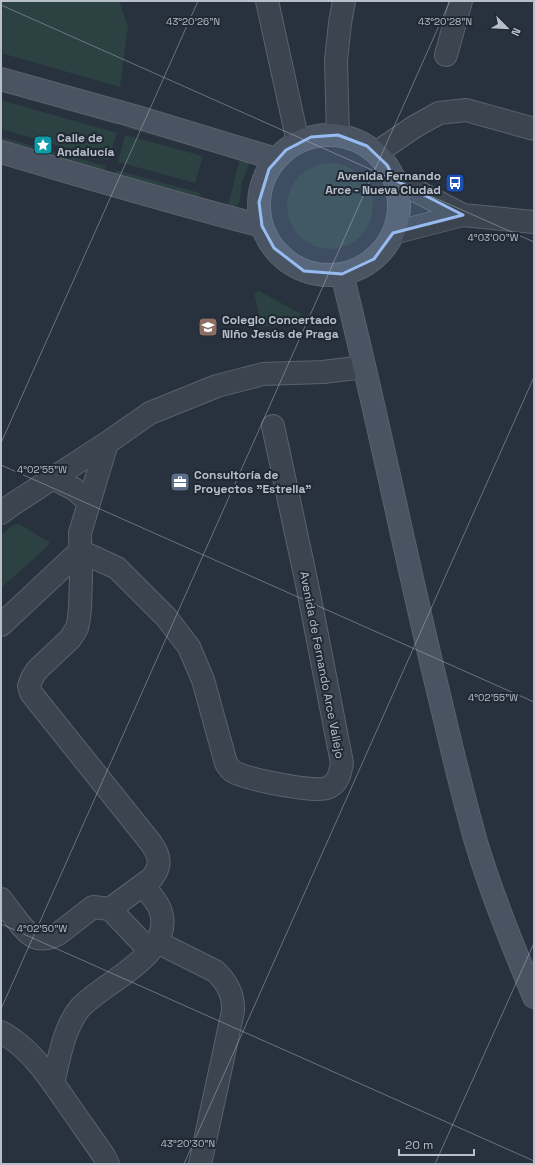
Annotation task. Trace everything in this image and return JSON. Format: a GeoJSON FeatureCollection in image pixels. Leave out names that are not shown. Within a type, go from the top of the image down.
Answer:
{"type":"FeatureCollection","features":[{"type":"Feature","properties":{"kind":"main road"},"geometry":{"type":"LineString","coordinates":[[1,79],[141,118],[276,159]]}},
{"type":"Feature","properties":{"kind":"main road"},"geometry":{"type":"LineString","coordinates":[[324,135],[338,136],[358,141],[376,153],[387,165],[395,180],[399,207],[393,233],[382,251],[374,259],[353,271],[329,276],[304,271],[282,258],[267,238],[262,226],[259,202],[260,191],[269,169],[276,159],[286,150],[298,142],[311,138],[324,135]]}},
{"type":"Feature","properties":{"kind":"main road"},"geometry":{"type":"LineString","coordinates":[[1,152],[105,183],[262,226]]}},
{"type":"Feature","properties":{"kind":"main road"},"geometry":{"type":"LineString","coordinates":[[342,274],[421,622],[476,844],[496,903],[534,997]]}},
{"type":"Feature","properties":{"kind":"street"},"geometry":{"type":"LineString","coordinates":[[267,1],[298,142]]}},
{"type":"Feature","properties":{"kind":"street"},"geometry":{"type":"LineString","coordinates":[[338,136],[336,60],[344,1]]}},
{"type":"Feature","properties":{"kind":"street"},"geometry":{"type":"LineString","coordinates":[[446,55],[462,1]]}},
{"type":"Feature","properties":{"kind":"street"},"geometry":{"type":"LineString","coordinates":[[376,153],[414,127],[439,113],[466,110],[534,129]]}},
{"type":"Feature","properties":{"kind":"street"},"geometry":{"type":"LineString","coordinates":[[395,180],[463,215]]}},
{"type":"Feature","properties":{"kind":"street"},"geometry":{"type":"LineString","coordinates":[[393,233],[463,215],[534,222]]}},
{"type":"Feature","properties":{"kind":"street"},"geometry":{"type":"LineString","coordinates":[[1,513],[150,413],[217,386],[263,374],[323,372],[364,367]]}},
{"type":"Feature","properties":{"kind":"street","name":"Avenida de Fernando Arce Vallejo"},"geometry":{"type":"LineString","coordinates":[[80,551],[117,568],[166,617],[189,647],[203,680],[226,763],[232,771],[255,779],[302,788],[318,790],[327,788],[336,782],[340,774],[342,764],[307,584],[273,426]]}},
{"type":"Feature","properties":{"kind":"street"},"geometry":{"type":"LineString","coordinates":[[1,899],[26,932],[42,939],[52,937],[143,885],[156,873],[158,866],[158,855],[156,850],[32,693],[29,686],[37,670],[70,638],[77,628],[80,607],[81,579],[80,533],[107,443]]}},
{"type":"Feature","properties":{"kind":"street"},"geometry":{"type":"LineString","coordinates":[[52,478],[74,489],[89,502]]}},
{"type":"Feature","properties":{"kind":"street"},"geometry":{"type":"LineString","coordinates":[[1,625],[80,551]]}},
{"type":"Feature","properties":{"kind":"street"},"geometry":{"type":"LineString","coordinates":[[53,1083],[68,1028],[73,1017],[96,993],[138,963],[153,947],[161,933],[162,923],[159,908],[143,885]]}},
{"type":"Feature","properties":{"kind":"street"},"geometry":{"type":"LineString","coordinates":[[102,908],[153,947],[215,971],[227,984],[231,993],[233,1002],[232,1011],[200,1164]]}},
{"type":"Feature","properties":{"kind":"street"},"geometry":{"type":"LineString","coordinates":[[1,1032],[10,1037],[38,1062],[104,1156],[108,1164]]}},
{"type":"Feature","properties":{"kind":"highlighted area"},"geometry":{"type":"Polygon","coordinates":[[[338,135],[367,146],[387,165],[395,180],[463,215],[393,233],[374,259],[342,274],[304,271],[274,248],[262,226],[259,202],[269,169],[286,150],[311,137],[338,135]]]}},
{"type":"Feature","properties":{"kind":"green space"},"geometry":{"type":"Polygon","coordinates":[[[1,1],[119,1],[128,26],[120,87],[1,53],[1,1]]]}},
{"type":"Feature","properties":{"kind":"green space"},"geometry":{"type":"Polygon","coordinates":[[[1,88],[119,121],[118,125],[1,92],[1,88]]]}},
{"type":"Feature","properties":{"kind":"green space"},"geometry":{"type":"Polygon","coordinates":[[[1,100],[117,133],[108,160],[1,129],[1,100]]]}},
{"type":"Feature","properties":{"kind":"green space"},"geometry":{"type":"Polygon","coordinates":[[[128,124],[213,148],[212,152],[127,128],[128,124]]]}},
{"type":"Feature","properties":{"kind":"green space"},"geometry":{"type":"Polygon","coordinates":[[[125,135],[203,156],[195,183],[118,162],[125,135]]]}},
{"type":"Feature","properties":{"kind":"green space"},"geometry":{"type":"Polygon","coordinates":[[[1,137],[106,166],[104,171],[1,142],[1,137]]]}},
{"type":"Feature","properties":{"kind":"green space"},"geometry":{"type":"Polygon","coordinates":[[[241,155],[249,159],[249,165],[242,183],[239,203],[235,206],[228,206],[241,155]]]}},
{"type":"Feature","properties":{"kind":"green space"},"geometry":{"type":"Polygon","coordinates":[[[322,163],[338,163],[347,166],[361,175],[370,189],[373,198],[373,214],[370,223],[361,237],[347,246],[338,249],[322,249],[306,242],[299,237],[294,230],[287,214],[287,198],[294,182],[299,175],[306,170],[322,163]]]}},
{"type":"Feature","properties":{"kind":"green space"},"geometry":{"type":"Polygon","coordinates":[[[116,170],[200,193],[199,197],[115,174],[116,170]]]}},
{"type":"Feature","properties":{"kind":"green space"},"geometry":{"type":"Polygon","coordinates":[[[259,291],[301,314],[302,323],[262,327],[254,293],[259,291]]]}},
{"type":"Feature","properties":{"kind":"green space"},"geometry":{"type":"Polygon","coordinates":[[[19,524],[49,542],[49,545],[1,588],[1,535],[13,525],[19,524]]]}},
{"type":"Feature","properties":{"kind":"place","name":"Calle de Andalucía"},"geometry":{"type":"Point","coordinates":[43,145]}},
{"type":"Feature","properties":{"kind":"place","name":"Avenida Fernando Arce - Nueva Ciudad"},"geometry":{"type":"Point","coordinates":[455,183]}},
{"type":"Feature","properties":{"kind":"place","name":"Colegio Concertado Niño Jesús de Praga"},"geometry":{"type":"Point","coordinates":[208,327]}},
{"type":"Feature","properties":{"kind":"place","name":"Consultoría de Proyectos \"Estrella\""},"geometry":{"type":"Point","coordinates":[180,482]}}]}
